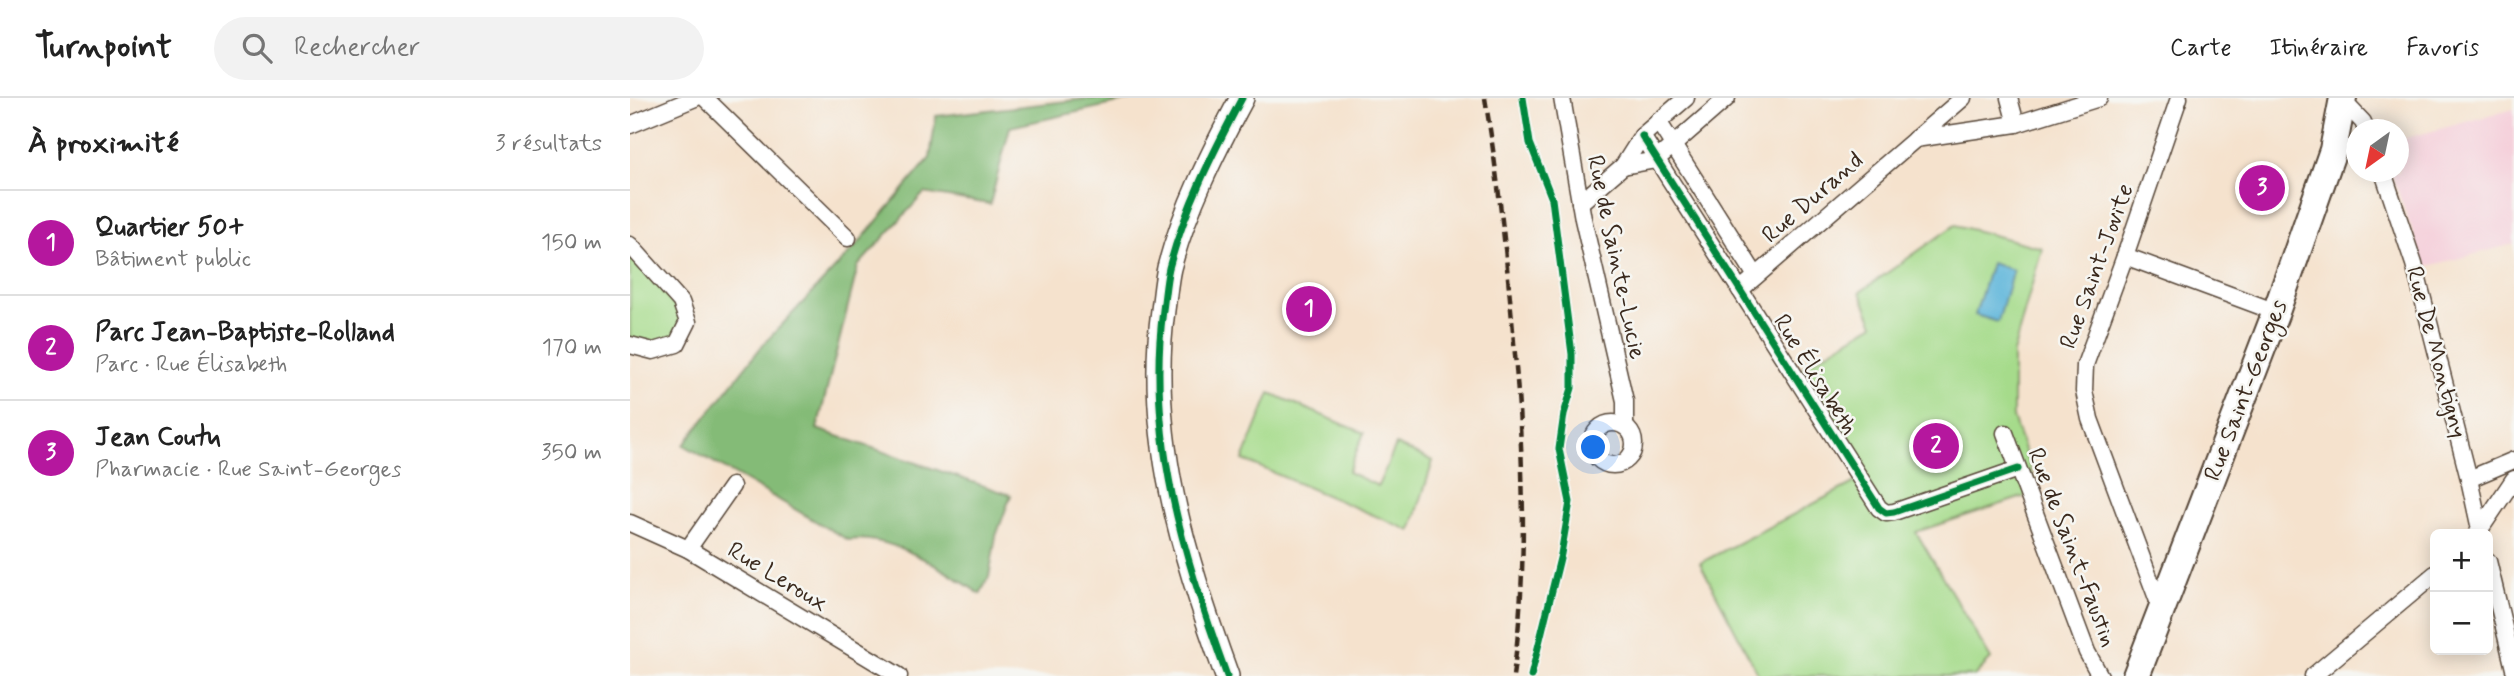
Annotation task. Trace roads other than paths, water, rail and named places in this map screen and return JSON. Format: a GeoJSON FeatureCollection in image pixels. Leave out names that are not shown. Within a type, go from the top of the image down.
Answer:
{"type":"FeatureCollection","features":[{"type":"Feature","properties":{"kind":"main road","name":"Rue Saint-Georges"},"geometry":{"type":"LineString","coordinates":[[2136,676],[2276,312],[2333,150],[2343,100]]}},
{"type":"Feature","properties":{"kind":"street"},"geometry":{"type":"LineString","coordinates":[[630,125],[695,98]]}},
{"type":"Feature","properties":{"kind":"street"},"geometry":{"type":"LineString","coordinates":[[705,98],[848,238]]}},
{"type":"Feature","properties":{"kind":"street"},"geometry":{"type":"LineString","coordinates":[[1227,676],[1187,560],[1168,482],[1160,407],[1158,344],[1169,270],[1186,214],[1216,146],[1242,98]]}},
{"type":"Feature","properties":{"kind":"street","name":"Rue de Sainte-Lucie"},"geometry":{"type":"LineString","coordinates":[[1562,98],[1580,203],[1625,401],[1625,426]]}},
{"type":"Feature","properties":{"kind":"street"},"geometry":{"type":"LineString","coordinates":[[1580,203],[1623,166],[1642,135],[1686,98]]}},
{"type":"Feature","properties":{"kind":"street"},"geometry":{"type":"LineString","coordinates":[[1623,166],[1656,160],[1727,98]]}},
{"type":"Feature","properties":{"kind":"street","name":"Rue Durand"},"geometry":{"type":"LineString","coordinates":[[1740,290],[1962,98]]}},
{"type":"Feature","properties":{"kind":"street"},"geometry":{"type":"LineString","coordinates":[[2009,98],[2016,124]]}},
{"type":"Feature","properties":{"kind":"street"},"geometry":{"type":"LineString","coordinates":[[1914,139],[2016,124],[2099,98]]}},
{"type":"Feature","properties":{"kind":"street","name":"Rue Saint-Jovite"},"geometry":{"type":"LineString","coordinates":[[2161,608],[2090,419],[2084,391],[2085,365],[2179,98]]}},
{"type":"Feature","properties":{"kind":"street"},"geometry":{"type":"LineString","coordinates":[[2343,100],[2360,119]]}},
{"type":"Feature","properties":{"kind":"street"},"geometry":{"type":"LineString","coordinates":[[1658,121],[1756,276]]}},
{"type":"Feature","properties":{"kind":"street","name":"Rue Élisabeth"},"geometry":{"type":"LineString","coordinates":[[1642,135],[1878,508],[1886,513],[1894,512],[2018,469]]}},
{"type":"Feature","properties":{"kind":"street","name":"Rue De Montigny"},"geometry":{"type":"LineString","coordinates":[[2386,182],[2414,264],[2469,479],[2478,529]]}},
{"type":"Feature","properties":{"kind":"street"},"geometry":{"type":"LineString","coordinates":[[630,245],[681,302],[688,322],[677,344],[653,351],[630,345]]}},
{"type":"Feature","properties":{"kind":"street"},"geometry":{"type":"LineString","coordinates":[[2125,257],[2276,312]]}},
{"type":"Feature","properties":{"kind":"street","name":"Rue de Saint-Faustin"},"geometry":{"type":"LineString","coordinates":[[2005,433],[2087,652],[2100,676]]}},
{"type":"Feature","properties":{"kind":"street"},"geometry":{"type":"LineString","coordinates":[[2469,479],[2514,460]]}},
{"type":"Feature","properties":{"kind":"street"},"geometry":{"type":"LineString","coordinates":[[2482,529],[2514,479]]}},
{"type":"Feature","properties":{"kind":"street"},"geometry":{"type":"LineString","coordinates":[[688,549],[732,486]]}},
{"type":"Feature","properties":{"kind":"street","name":"Rue Leroux"},"geometry":{"type":"LineString","coordinates":[[630,523],[688,549],[899,676]]}},
{"type":"Feature","properties":{"kind":"street"},"geometry":{"type":"LineString","coordinates":[[2313,676],[2430,578]]}},
{"type":"Feature","properties":{"kind":"street"},"geometry":{"type":"LineString","coordinates":[[2493,582],[2514,669]]}},
{"type":"Feature","properties":{"kind":"water"},"geometry":{"type":"Polygon","coordinates":[[[1991,263],[2013,270],[1998,322],[1975,315],[1991,263]]]}},
{"type":"Feature","properties":{"kind":"railway"},"geometry":{"type":"LineString","coordinates":[[1485,98],[1508,273],[1522,460],[1523,547],[1513,676]]}},
{"type":"Feature","properties":{"kind":"place","name":"Jean Coutu"},"geometry":{"type":"Point","coordinates":[2262,188]}},
{"type":"Feature","properties":{"kind":"place","name":"Quartier 50+"},"geometry":{"type":"Point","coordinates":[1309,309]}},
{"type":"Feature","properties":{"kind":"place","name":"Parc Jean-Baptiste-Rolland"},"geometry":{"type":"Point","coordinates":[1936,446]}}]}
